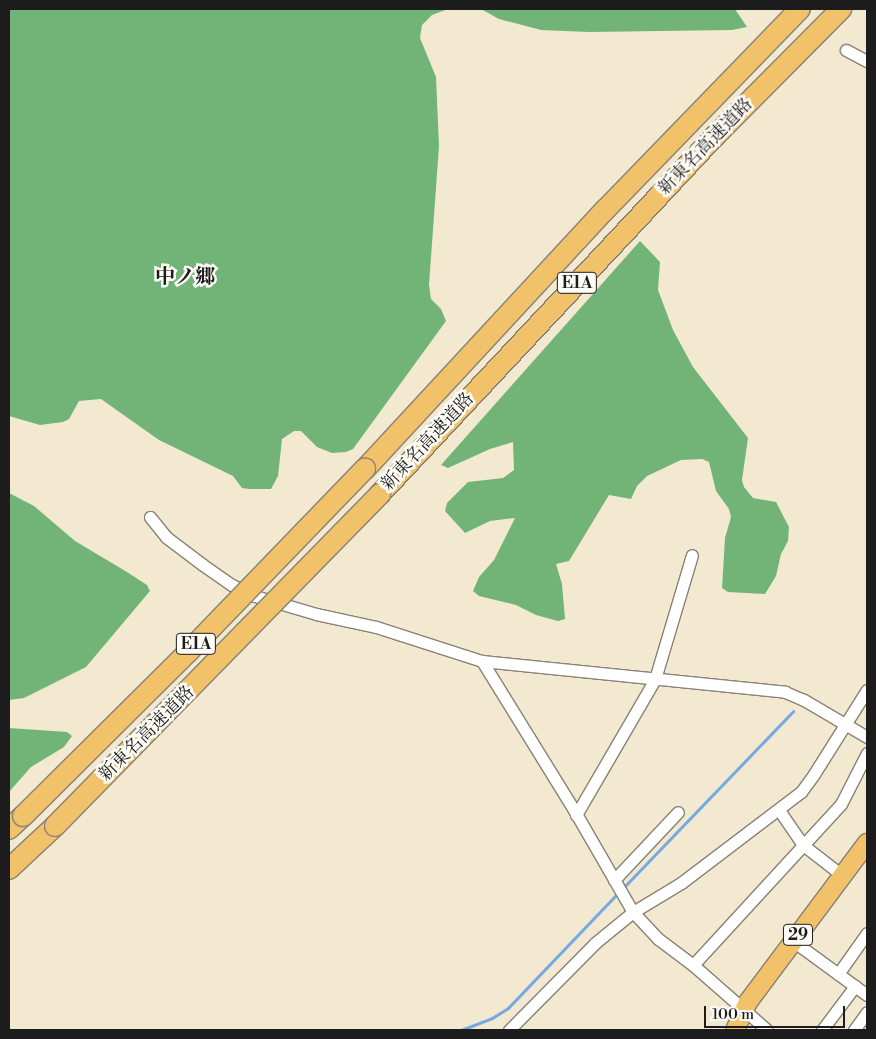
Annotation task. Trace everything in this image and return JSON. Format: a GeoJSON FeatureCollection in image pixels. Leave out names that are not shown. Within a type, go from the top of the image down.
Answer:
{"type":"FeatureCollection","features":[{"type":"Feature","properties":{"kind":"highway","name":"新東名高速道路"},"geometry":{"type":"LineString","coordinates":[[16,822],[188,652],[365,469],[605,210],[800,9]]}},
{"type":"Feature","properties":{"kind":"highway","name":"新東名高速道路"},"geometry":{"type":"LineString","coordinates":[[9,869],[55,826],[207,673],[380,494],[718,132],[841,9]]}},
{"type":"Feature","properties":{"kind":"main road","name":"29"},"geometry":{"type":"LineString","coordinates":[[735,1030],[743,1011],[793,942],[843,876],[865,852]]}},
{"type":"Feature","properties":{"kind":"street"},"geometry":{"type":"LineString","coordinates":[[846,50],[867,61]]}},
{"type":"Feature","properties":{"kind":"street"},"geometry":{"type":"LineString","coordinates":[[150,517],[166,537],[232,585],[255,596],[316,614],[376,628],[482,661],[785,692],[804,700],[867,737]]}},
{"type":"Feature","properties":{"kind":"street"},"geometry":{"type":"LineString","coordinates":[[576,815],[656,679],[692,556]]}},
{"type":"Feature","properties":{"kind":"street"},"geometry":{"type":"LineString","coordinates":[[482,661],[633,912],[657,938],[693,965],[766,1030]]}},
{"type":"Feature","properties":{"kind":"street"},"geometry":{"type":"LineString","coordinates":[[508,1030],[595,943],[633,912],[681,883],[779,810],[805,786],[867,690]]}},
{"type":"Feature","properties":{"kind":"street"},"geometry":{"type":"LineString","coordinates":[[693,965],[841,804],[867,753]]}},
{"type":"Feature","properties":{"kind":"street"},"geometry":{"type":"LineString","coordinates":[[779,810],[803,844],[843,876]]}},
{"type":"Feature","properties":{"kind":"street"},"geometry":{"type":"LineString","coordinates":[[614,880],[678,812]]}},
{"type":"Feature","properties":{"kind":"street"},"geometry":{"type":"LineString","coordinates":[[838,974],[867,933]]}},
{"type":"Feature","properties":{"kind":"street"},"geometry":{"type":"LineString","coordinates":[[793,942],[867,995]]}},
{"type":"Feature","properties":{"kind":"street"},"geometry":{"type":"LineString","coordinates":[[822,1030],[855,986]]}},
{"type":"Feature","properties":{"kind":"street"},"geometry":{"type":"LineString","coordinates":[[854,1030],[867,1012]]}},
{"type":"Feature","properties":{"kind":"green space"},"geometry":{"type":"Polygon","coordinates":[[[9,9],[448,9],[432,15],[422,25],[420,38],[436,77],[439,146],[429,285],[431,299],[441,309],[446,321],[353,449],[346,452],[332,453],[317,447],[301,431],[294,431],[282,439],[278,476],[271,489],[249,489],[242,488],[233,476],[159,440],[101,399],[79,401],[69,419],[63,422],[40,425],[9,416],[9,9]]]}},
{"type":"Feature","properties":{"kind":"green space"},"geometry":{"type":"Polygon","coordinates":[[[481,9],[735,9],[747,27],[732,30],[589,32],[541,30],[499,19],[481,9]]]}},
{"type":"Feature","properties":{"kind":"green space"},"geometry":{"type":"Polygon","coordinates":[[[640,241],[660,262],[658,290],[673,330],[693,367],[748,438],[742,480],[744,487],[753,498],[776,502],[789,527],[788,541],[781,554],[776,576],[765,594],[728,592],[722,588],[725,538],[731,517],[729,509],[716,491],[709,462],[702,459],[681,460],[647,476],[637,486],[631,499],[609,495],[569,561],[556,564],[562,584],[565,619],[558,621],[536,615],[516,605],[479,596],[473,591],[479,577],[494,560],[515,518],[490,521],[465,533],[445,511],[447,503],[468,482],[503,478],[514,470],[513,442],[490,449],[448,468],[441,465],[640,241]]]}},
{"type":"Feature","properties":{"kind":"green space"},"geometry":{"type":"Polygon","coordinates":[[[9,493],[34,506],[75,541],[147,585],[150,591],[86,667],[24,698],[9,700],[9,493]]]}},
{"type":"Feature","properties":{"kind":"green space"},"geometry":{"type":"Polygon","coordinates":[[[9,728],[67,732],[72,736],[64,747],[31,767],[9,792],[9,728]]]}},
{"type":"Feature","properties":{"kind":"waterway"},"geometry":{"type":"LineString","coordinates":[[622,889],[793,711]]}},
{"type":"Feature","properties":{"kind":"waterway"},"geometry":{"type":"LineString","coordinates":[[461,1030],[492,1018],[508,1008],[618,893]]}},
{"type":"Feature","properties":{"kind":"district","name":"中ノ郷"},"geometry":{"type":"Point","coordinates":[185,277]}}]}
